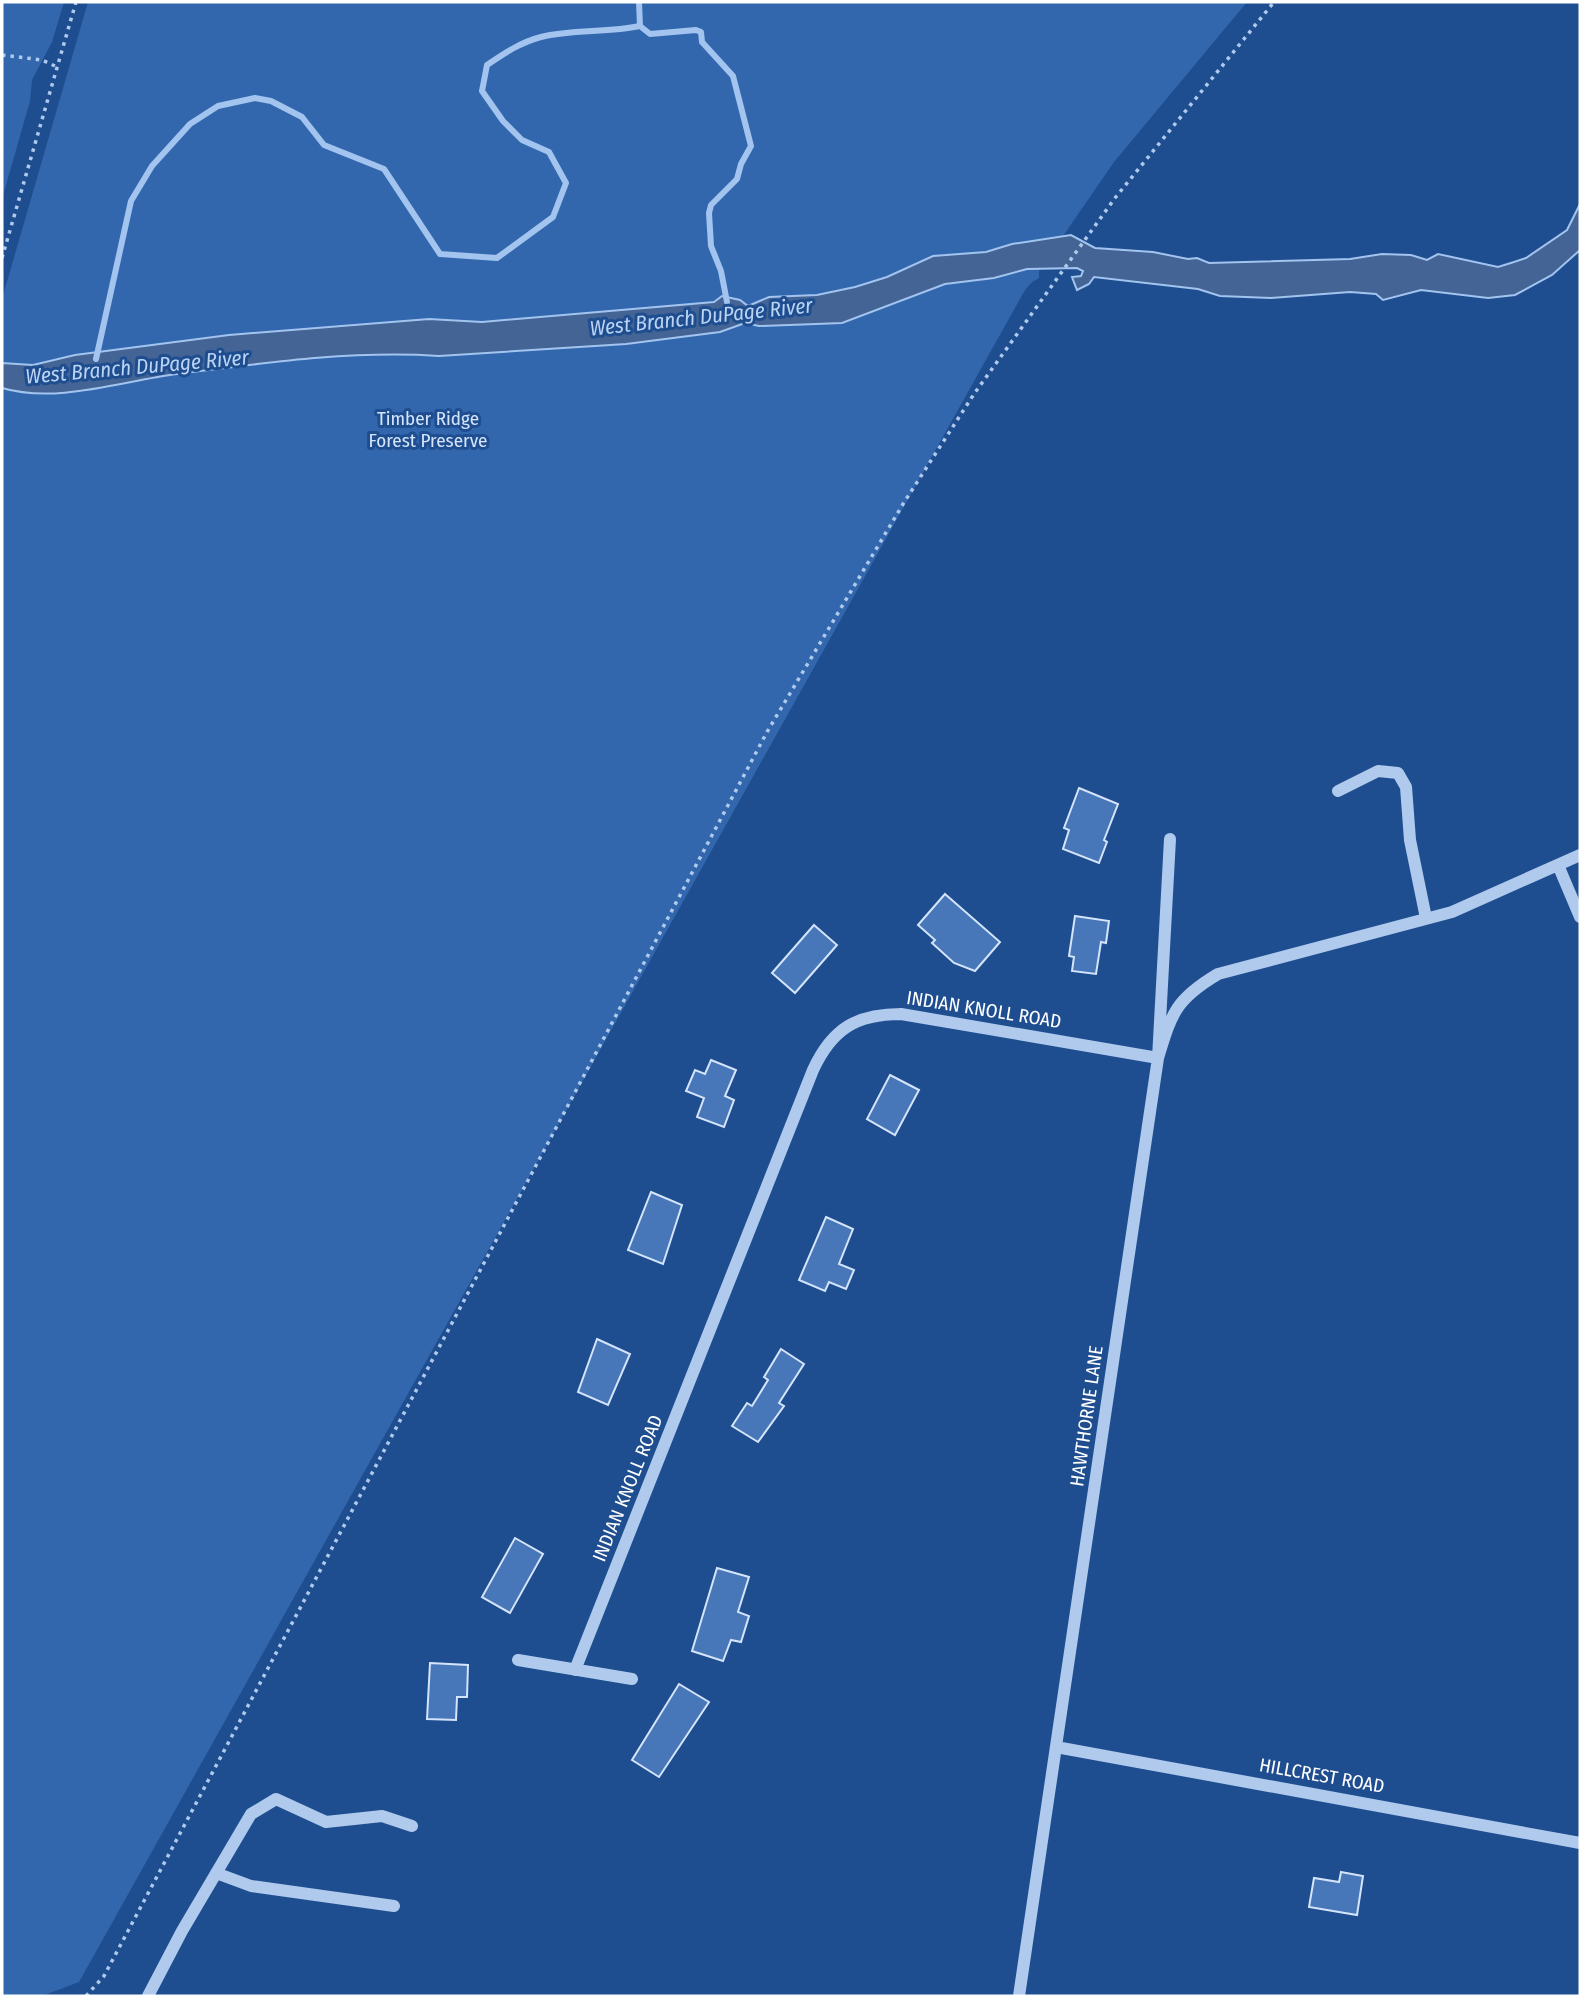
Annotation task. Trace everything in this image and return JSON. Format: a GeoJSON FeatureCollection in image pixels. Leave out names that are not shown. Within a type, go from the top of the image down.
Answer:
{"type":"FeatureCollection","features":[{"type":"Feature","properties":{"kind":"street"},"geometry":{"type":"LineString","coordinates":[[1338,791],[1378,771],[1398,773],[1406,787],[1410,840],[1426,918]]}},
{"type":"Feature","properties":{"kind":"street","name":"HAWTHORNE LANE"},"geometry":{"type":"LineString","coordinates":[[1019,1996],[1158,1058],[1170,839]]}},
{"type":"Feature","properties":{"kind":"street"},"geometry":{"type":"LineString","coordinates":[[1158,1058],[1170,1018],[1190,991],[1218,974],[1478,902],[1580,855]]}},
{"type":"Feature","properties":{"kind":"street"},"geometry":{"type":"LineString","coordinates":[[1558,865],[1580,917]]}},
{"type":"Feature","properties":{"kind":"street","name":"INDIAN KNOLL ROAD"},"geometry":{"type":"LineString","coordinates":[[575,1670],[813,1070],[841,1028],[882,1014],[901,1014],[1158,1058]]}},
{"type":"Feature","properties":{"kind":"street"},"geometry":{"type":"LineString","coordinates":[[519,1660],[632,1679]]}},
{"type":"Feature","properties":{"kind":"street","name":"HILLCREST ROAD"},"geometry":{"type":"LineString","coordinates":[[1056,1747],[1580,1843]]}},
{"type":"Feature","properties":{"kind":"street"},"geometry":{"type":"LineString","coordinates":[[148,1996],[251,1814],[276,1799],[326,1822],[382,1816],[412,1826]]}},
{"type":"Feature","properties":{"kind":"street"},"geometry":{"type":"LineString","coordinates":[[216,1873],[251,1886],[394,1906]]}},
{"type":"Feature","properties":{"kind":"path"},"geometry":{"type":"LineString","coordinates":[[2,258],[76,2]]}},
{"type":"Feature","properties":{"kind":"path"},"geometry":{"type":"LineString","coordinates":[[86,1996],[104,1976],[767,732],[910,493],[974,394],[1089,233],[1274,2]]}},
{"type":"Feature","properties":{"kind":"path"},"geometry":{"type":"LineString","coordinates":[[2,55],[42,60],[57,67]]}},
{"type":"Feature","properties":{"kind":"green space"},"geometry":{"type":"Polygon","coordinates":[[[2,2],[64,2],[52,42],[32,80],[30,101],[2,199],[2,2]]]}},
{"type":"Feature","properties":{"kind":"green space","name":"Timber Ridge Forest Preserve"},"geometry":{"type":"Polygon","coordinates":[[[88,2],[1247,2],[1114,162],[1039,271],[1039,278],[1025,290],[79,1982],[42,1996],[2,1996],[2,299],[88,2]]]}},
{"type":"Feature","properties":{"kind":"water","name":"West Branch DuPage River"},"geometry":{"type":"Polygon","coordinates":[[[1580,204],[1580,250],[1552,275],[1515,295],[1488,298],[1421,290],[1383,300],[1376,294],[1350,292],[1271,298],[1220,296],[1198,289],[1094,277],[1089,284],[1077,290],[1072,277],[1081,276],[1083,271],[1077,268],[1027,269],[994,278],[945,284],[842,323],[759,326],[745,323],[720,332],[626,344],[439,356],[374,355],[308,359],[177,374],[90,390],[45,394],[2,388],[2,363],[33,365],[75,355],[229,335],[429,319],[482,322],[714,302],[722,296],[740,300],[748,306],[769,297],[817,295],[855,287],[887,277],[933,256],[986,252],[1012,244],[1071,235],[1095,248],[1153,252],[1188,259],[1197,258],[1209,263],[1350,259],[1382,254],[1411,255],[1427,260],[1438,254],[1498,267],[1526,258],[1567,230],[1580,204]]]}},
{"type":"Feature","properties":{"kind":"building"},"geometry":{"type":"Polygon","coordinates":[[[1079,788],[1118,804],[1104,840],[1107,842],[1099,863],[1063,849],[1069,830],[1064,828],[1079,788]]]}},
{"type":"Feature","properties":{"kind":"building"},"geometry":{"type":"Polygon","coordinates":[[[945,894],[1000,942],[975,971],[954,963],[932,943],[935,940],[918,925],[945,894]]]}},
{"type":"Feature","properties":{"kind":"building"},"geometry":{"type":"Polygon","coordinates":[[[1075,916],[1109,921],[1106,943],[1101,942],[1096,974],[1072,971],[1074,957],[1069,956],[1075,916]]]}},
{"type":"Feature","properties":{"kind":"building"},"geometry":{"type":"Polygon","coordinates":[[[814,925],[837,945],[795,993],[772,973],[814,925]]]}},
{"type":"Feature","properties":{"kind":"building"},"geometry":{"type":"Polygon","coordinates":[[[711,1060],[736,1070],[725,1096],[734,1100],[724,1127],[697,1117],[704,1098],[686,1091],[695,1070],[705,1074],[711,1060]]]}},
{"type":"Feature","properties":{"kind":"building"},"geometry":{"type":"Polygon","coordinates":[[[890,1075],[919,1090],[895,1135],[867,1119],[890,1075]]]}},
{"type":"Feature","properties":{"kind":"building"},"geometry":{"type":"Polygon","coordinates":[[[651,1192],[682,1205],[663,1264],[628,1250],[651,1192]]]}},
{"type":"Feature","properties":{"kind":"building"},"geometry":{"type":"Polygon","coordinates":[[[826,1217],[853,1229],[839,1264],[854,1270],[846,1289],[829,1282],[825,1291],[799,1280],[826,1217]]]}},
{"type":"Feature","properties":{"kind":"building"},"geometry":{"type":"Polygon","coordinates":[[[597,1339],[630,1354],[608,1405],[578,1392],[597,1339]]]}},
{"type":"Feature","properties":{"kind":"building"},"geometry":{"type":"Polygon","coordinates":[[[781,1349],[804,1364],[779,1403],[784,1406],[758,1442],[732,1426],[747,1403],[752,1406],[768,1380],[764,1377],[781,1349]]]}},
{"type":"Feature","properties":{"kind":"building"},"geometry":{"type":"Polygon","coordinates":[[[515,1538],[543,1554],[510,1613],[482,1597],[515,1538]]]}},
{"type":"Feature","properties":{"kind":"building"},"geometry":{"type":"Polygon","coordinates":[[[717,1568],[749,1577],[738,1612],[749,1616],[741,1642],[731,1640],[723,1661],[692,1651],[717,1568]]]}},
{"type":"Feature","properties":{"kind":"building"},"geometry":{"type":"Polygon","coordinates":[[[430,1663],[468,1665],[467,1697],[457,1697],[456,1720],[427,1719],[430,1663]]]}},
{"type":"Feature","properties":{"kind":"building"},"geometry":{"type":"Polygon","coordinates":[[[679,1684],[709,1702],[659,1777],[632,1760],[679,1684]]]}},
{"type":"Feature","properties":{"kind":"building"},"geometry":{"type":"Polygon","coordinates":[[[1341,1872],[1363,1876],[1357,1915],[1309,1907],[1314,1878],[1339,1882],[1341,1872]]]}},
{"type":"Feature","properties":{"kind":"waterway","name":"West Branch DuPage River"},"geometry":{"type":"LineString","coordinates":[[639,2],[640,26],[650,34],[696,30],[701,32],[702,42],[733,76],[751,146],[741,164],[737,179],[711,205],[709,213],[711,246],[721,271],[727,302]]}},
{"type":"Feature","properties":{"kind":"waterway","name":"West Branch DuPage River"},"geometry":{"type":"LineString","coordinates":[[96,359],[131,201],[152,166],[190,124],[218,106],[255,98],[271,101],[302,117],[324,145],[384,169],[440,254],[497,258],[553,217],[566,183],[549,152],[522,140],[503,121],[482,91],[487,65],[519,45],[541,37],[640,26]]}}]}
